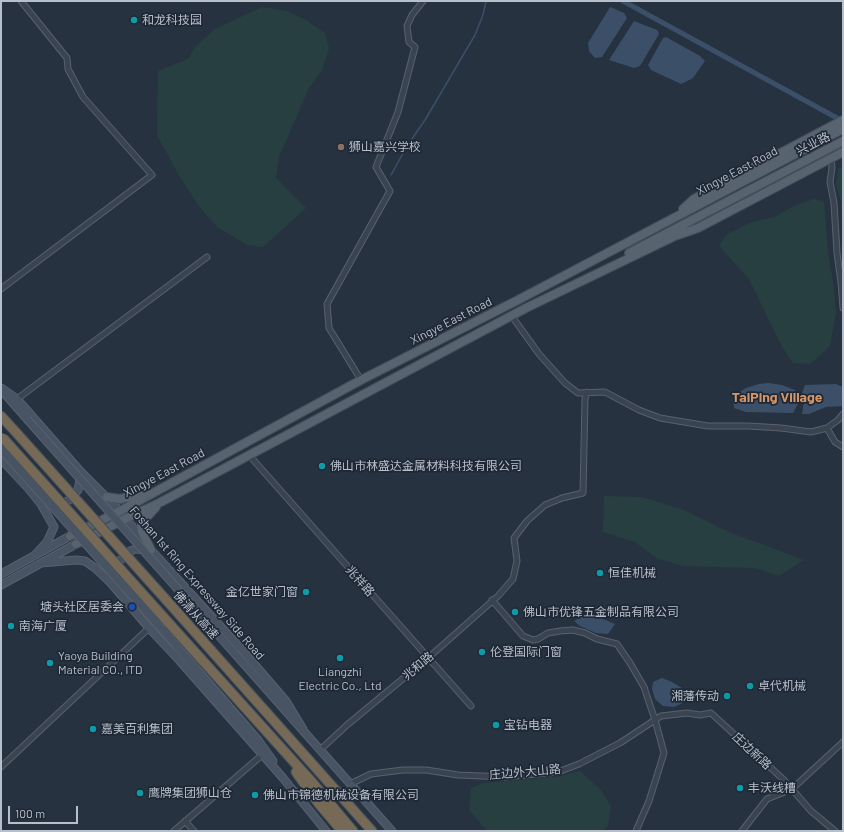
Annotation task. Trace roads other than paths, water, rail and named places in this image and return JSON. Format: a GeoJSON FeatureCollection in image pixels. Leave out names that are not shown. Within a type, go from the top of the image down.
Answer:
{"type":"FeatureCollection","features":[{"type":"Feature","properties":{"kind":"highway","name":"佛清从高速"},"geometry":{"type":"LineString","coordinates":[[1,416],[372,831]]}},
{"type":"Feature","properties":{"kind":"highway"},"geometry":{"type":"LineString","coordinates":[[2,437],[164,625],[271,737],[353,831]]}},
{"type":"Feature","properties":{"kind":"highway"},"geometry":{"type":"LineString","coordinates":[[271,737],[319,804],[342,831]]}},
{"type":"Feature","properties":{"kind":"main road"},"geometry":{"type":"LineString","coordinates":[[671,219],[694,199],[843,120]]}},
{"type":"Feature","properties":{"kind":"main road","name":"Xingye East Road"},"geometry":{"type":"LineString","coordinates":[[70,536],[120,511],[361,380],[518,300],[843,129]]}},
{"type":"Feature","properties":{"kind":"main road","name":"兴业路"},"geometry":{"type":"LineString","coordinates":[[526,308],[670,231],[731,201],[843,142]]}},
{"type":"Feature","properties":{"kind":"main road","name":"Xingye East Road"},"geometry":{"type":"LineString","coordinates":[[76,544],[161,502],[526,308],[675,236],[698,228],[843,152]]}},
{"type":"Feature","properties":{"kind":"main road","name":"Foshan 1st Ring Expressway Side Road"},"geometry":{"type":"LineString","coordinates":[[1,389],[18,399],[81,472],[120,511],[151,550],[286,701],[303,729]]}},
{"type":"Feature","properties":{"kind":"main road","name":"Foshan 1st Ring Expressway Side Road"},"geometry":{"type":"LineString","coordinates":[[1,389],[392,831]]}},
{"type":"Feature","properties":{"kind":"main road"},"geometry":{"type":"LineString","coordinates":[[1,449],[164,625],[258,740],[282,778]]}},
{"type":"Feature","properties":{"kind":"main road"},"geometry":{"type":"LineString","coordinates":[[1,460],[41,504],[54,527],[47,542],[34,556]]}},
{"type":"Feature","properties":{"kind":"main road"},"geometry":{"type":"LineString","coordinates":[[41,504],[55,507],[66,503],[78,490],[81,472]]}},
{"type":"Feature","properties":{"kind":"main road"},"geometry":{"type":"LineString","coordinates":[[107,497],[120,499],[129,498],[161,488]]}},
{"type":"Feature","properties":{"kind":"main road"},"geometry":{"type":"LineString","coordinates":[[151,550],[141,527],[148,515],[161,502]]}},
{"type":"Feature","properties":{"kind":"main road"},"geometry":{"type":"LineString","coordinates":[[1,574],[70,536]]}},
{"type":"Feature","properties":{"kind":"main road"},"geometry":{"type":"LineString","coordinates":[[1,585],[76,544]]}},
{"type":"Feature","properties":{"kind":"main road"},"geometry":{"type":"LineString","coordinates":[[110,582],[112,569],[130,551],[136,549],[151,550]]}},
{"type":"Feature","properties":{"kind":"main road"},"geometry":{"type":"LineString","coordinates":[[41,563],[76,560],[85,561],[110,582],[282,778],[326,831]]}},
{"type":"Feature","properties":{"kind":"street"},"geometry":{"type":"LineString","coordinates":[[1,289],[152,175],[83,96],[68,69],[67,58],[21,1]]}},
{"type":"Feature","properties":{"kind":"street"},"geometry":{"type":"LineString","coordinates":[[361,380],[329,328],[327,304],[390,191],[376,167],[398,112],[415,47],[409,42],[407,26],[412,15],[424,1]]}},
{"type":"Feature","properties":{"kind":"street"},"geometry":{"type":"LineString","coordinates":[[831,158],[832,168],[830,182],[834,203],[837,253],[842,282],[843,308]]}},
{"type":"Feature","properties":{"kind":"street"},"geometry":{"type":"LineString","coordinates":[[18,399],[207,257]]}},
{"type":"Feature","properties":{"kind":"street"},"geometry":{"type":"LineString","coordinates":[[511,316],[539,354],[565,383],[578,393],[605,392],[638,410],[660,418],[708,426],[748,426],[811,432],[827,428],[838,420],[843,414]]}},
{"type":"Feature","properties":{"kind":"street","name":"兆和路"},"geometry":{"type":"LineString","coordinates":[[320,750],[347,725],[428,658],[492,600],[512,579],[517,561],[514,538],[527,521],[545,505],[562,498],[583,493],[585,399],[587,392]]}},
{"type":"Feature","properties":{"kind":"street"},"geometry":{"type":"LineString","coordinates":[[827,428],[835,442],[843,447]]}},
{"type":"Feature","properties":{"kind":"street","name":"兆祥路"},"geometry":{"type":"LineString","coordinates":[[249,455],[471,706]]}},
{"type":"Feature","properties":{"kind":"street"},"geometry":{"type":"LineString","coordinates":[[492,600],[523,636],[533,640],[538,640],[548,633],[574,630],[585,633],[597,639],[617,644],[644,688],[664,753],[649,801],[636,831]]}},
{"type":"Feature","properties":{"kind":"street"},"geometry":{"type":"LineString","coordinates":[[1,767],[149,628]]}},
{"type":"Feature","properties":{"kind":"street","name":"庄边外大山路"},"geometry":{"type":"LineString","coordinates":[[350,784],[371,774],[403,770],[426,770],[458,775],[505,777],[558,772],[579,764],[620,743],[661,716],[688,713],[700,715],[711,713]]}},
{"type":"Feature","properties":{"kind":"street","name":"庄边新路"},"geometry":{"type":"LineString","coordinates":[[711,713],[778,774],[811,811],[835,831]]}},
{"type":"Feature","properties":{"kind":"street"},"geometry":{"type":"LineString","coordinates":[[742,831],[767,799],[792,789],[843,742]]}},
{"type":"Feature","properties":{"kind":"street"},"geometry":{"type":"LineString","coordinates":[[174,831],[262,755]]}},
{"type":"Feature","properties":{"kind":"street"},"geometry":{"type":"LineString","coordinates":[[185,821],[194,831]]}},
{"type":"Feature","properties":{"kind":"water"},"geometry":{"type":"Polygon","coordinates":[[[610,7],[624,13],[627,18],[602,57],[595,58],[589,51],[588,43],[610,7]]]}},
{"type":"Feature","properties":{"kind":"water"},"geometry":{"type":"Polygon","coordinates":[[[634,21],[657,30],[659,34],[640,66],[634,68],[609,60],[634,21]]]}},
{"type":"Feature","properties":{"kind":"water"},"geometry":{"type":"Polygon","coordinates":[[[666,37],[700,56],[705,61],[693,78],[681,84],[651,70],[648,65],[663,38],[666,37]]]}},
{"type":"Feature","properties":{"kind":"water"},"geometry":{"type":"Polygon","coordinates":[[[769,383],[782,385],[795,390],[799,402],[793,413],[746,412],[734,408],[733,396],[746,388],[769,383]]]}},
{"type":"Feature","properties":{"kind":"water"},"geometry":{"type":"Polygon","coordinates":[[[836,384],[843,387],[843,406],[826,407],[809,414],[802,414],[804,402],[802,393],[805,385],[836,384]]]}},
{"type":"Feature","properties":{"kind":"water"},"geometry":{"type":"Polygon","coordinates":[[[589,613],[615,624],[608,634],[596,633],[580,626],[574,621],[589,613]]]}},
{"type":"Feature","properties":{"kind":"water"},"geometry":{"type":"Polygon","coordinates":[[[662,678],[682,688],[690,697],[685,702],[674,707],[663,706],[655,699],[652,689],[653,682],[662,678]]]}},
{"type":"Feature","properties":{"kind":"waterway"},"geometry":{"type":"LineString","coordinates":[[391,175],[407,146],[425,120],[475,35],[483,15],[486,1]]}},
{"type":"Feature","properties":{"kind":"waterway"},"geometry":{"type":"LineString","coordinates":[[623,1],[837,118]]}},
{"type":"Feature","properties":{"kind":"place","name":"和龙科技园"},"geometry":{"type":"Point","coordinates":[134,20]}},
{"type":"Feature","properties":{"kind":"place","name":"狮山嘉兴学校"},"geometry":{"type":"Point","coordinates":[341,147]}},
{"type":"Feature","properties":{"kind":"place","name":"佛山市林盛达金属材料科技有限公司"},"geometry":{"type":"Point","coordinates":[322,466]}},
{"type":"Feature","properties":{"kind":"place","name":"恒佳机械"},"geometry":{"type":"Point","coordinates":[600,573]}},
{"type":"Feature","properties":{"kind":"place","name":"金亿世家门窗"},"geometry":{"type":"Point","coordinates":[306,592]}},
{"type":"Feature","properties":{"kind":"place","name":"塘头社区居委会"},"geometry":{"type":"Point","coordinates":[132,607]}},
{"type":"Feature","properties":{"kind":"place","name":"佛山市优锋五金制品有限公司"},"geometry":{"type":"Point","coordinates":[515,612]}},
{"type":"Feature","properties":{"kind":"place","name":"南海广厦"},"geometry":{"type":"Point","coordinates":[11,626]}},
{"type":"Feature","properties":{"kind":"place","name":"伦登国际门窗"},"geometry":{"type":"Point","coordinates":[482,652]}},
{"type":"Feature","properties":{"kind":"place","name":"Liangzhi Electric Co., Ltd"},"geometry":{"type":"Point","coordinates":[340,658]}},
{"type":"Feature","properties":{"kind":"place","name":"Yaoya Building Material CO., lTD"},"geometry":{"type":"Point","coordinates":[50,663]}},
{"type":"Feature","properties":{"kind":"place","name":"卓代机械"},"geometry":{"type":"Point","coordinates":[750,686]}},
{"type":"Feature","properties":{"kind":"place","name":"湘藩传动"},"geometry":{"type":"Point","coordinates":[727,696]}},
{"type":"Feature","properties":{"kind":"place","name":"宝钻电器"},"geometry":{"type":"Point","coordinates":[496,725]}},
{"type":"Feature","properties":{"kind":"place","name":"嘉美百利集团"},"geometry":{"type":"Point","coordinates":[93,729]}},
{"type":"Feature","properties":{"kind":"place","name":"丰沃线槽"},"geometry":{"type":"Point","coordinates":[740,788]}},
{"type":"Feature","properties":{"kind":"place","name":"鹰牌集团狮山仓"},"geometry":{"type":"Point","coordinates":[140,793]}},
{"type":"Feature","properties":{"kind":"place","name":"佛山市锦德机械设备有限公司"},"geometry":{"type":"Point","coordinates":[255,795]}},
{"type":"Feature","properties":{"kind":"district","name":"TaiPing Village"},"geometry":{"type":"Point","coordinates":[777,397]}}]}
